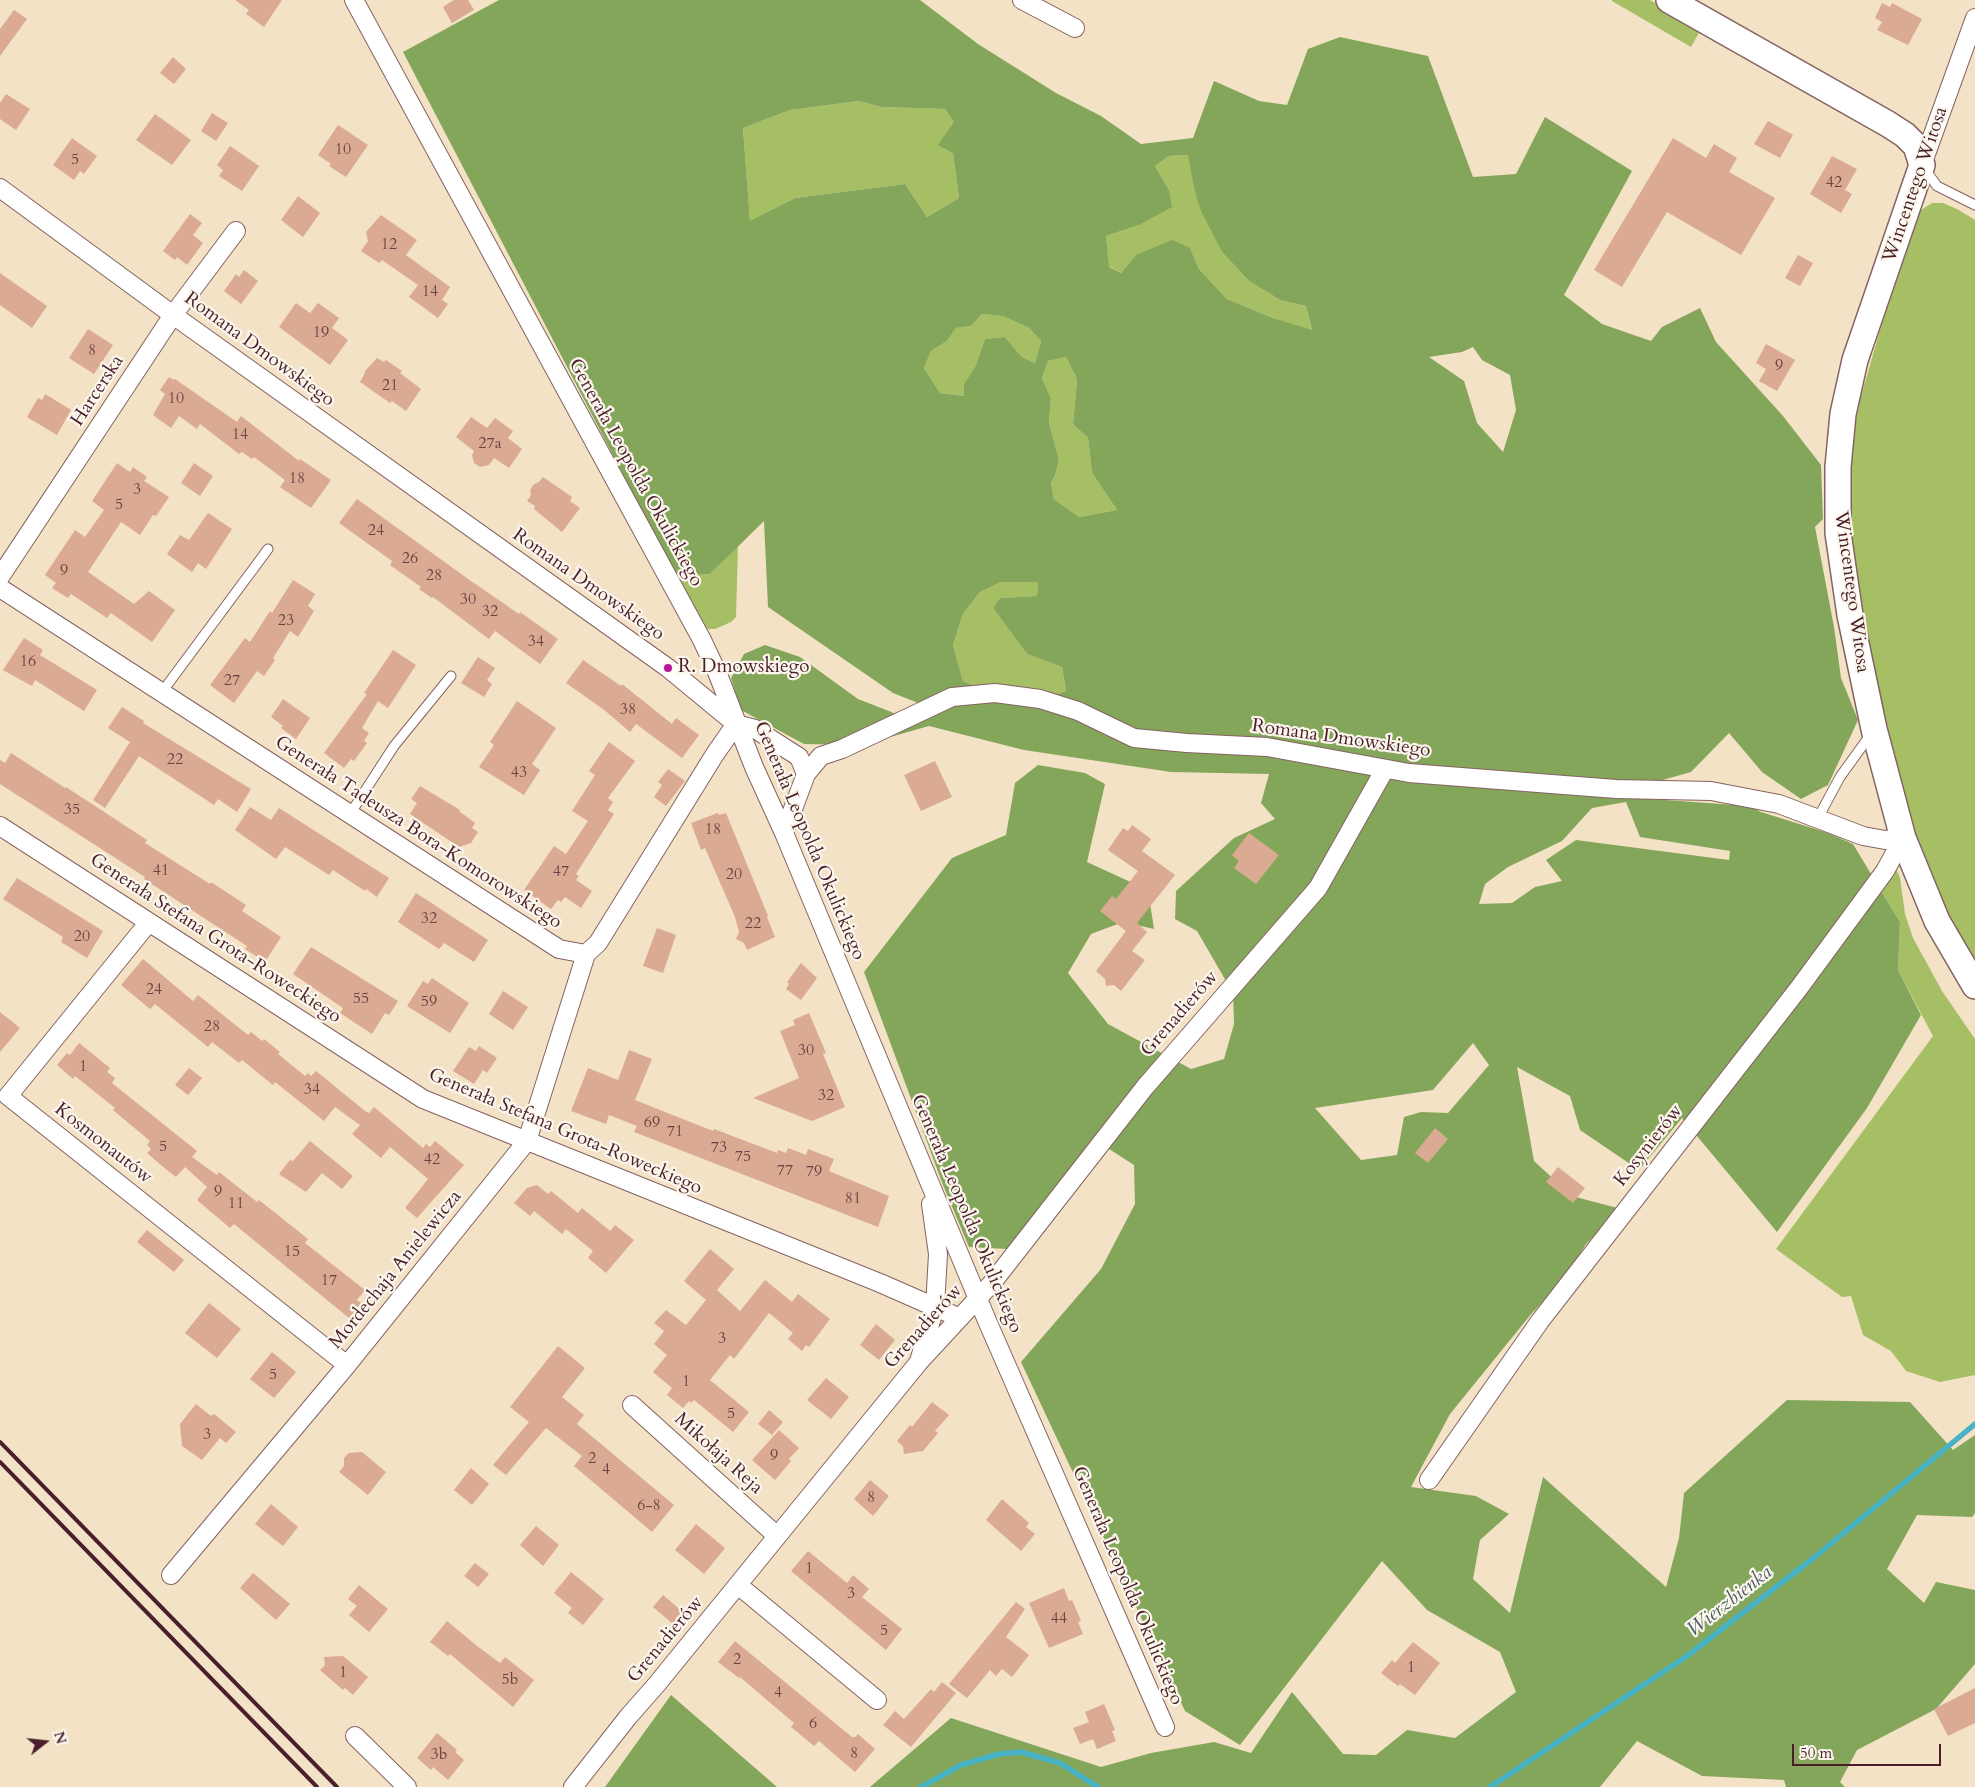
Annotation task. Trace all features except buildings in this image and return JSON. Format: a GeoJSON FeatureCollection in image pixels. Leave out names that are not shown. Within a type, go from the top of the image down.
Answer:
{"type":"FeatureCollection","features":[{"type":"Feature","properties":{"kind":"street","name":"Generała Leopolda Okulickiego"},"geometry":{"type":"LineString","coordinates":[[354,0],[694,624],[717,672],[736,724],[784,833],[978,1299],[1165,1727]]}},
{"type":"Feature","properties":{"kind":"street"},"geometry":{"type":"LineString","coordinates":[[1022,0],[1075,28]]}},
{"type":"Feature","properties":{"kind":"street"},"geometry":{"type":"LineString","coordinates":[[1669,0],[1904,135],[1916,146],[1922,165]]}},
{"type":"Feature","properties":{"kind":"street","name":"Wincentego Witosa"},"geometry":{"type":"LineString","coordinates":[[1975,18],[1855,360],[1843,414],[1838,468],[1838,533],[1850,615],[1874,729],[1903,838],[1938,921],[1975,986]]}},
{"type":"Feature","properties":{"kind":"street","name":"Romana Dmowskiego"},"geometry":{"type":"LineString","coordinates":[[0,188],[173,315],[668,668],[736,724],[755,729],[799,757],[806,774],[821,756],[842,749],[952,697],[995,692],[1040,699],[1078,711],[1134,738],[1187,744],[1267,747],[1408,773],[1616,788],[1711,791],[1779,804],[1864,836],[1885,840],[1903,838]]}},
{"type":"Feature","properties":{"kind":"street","name":"Harcerska"},"geometry":{"type":"LineString","coordinates":[[0,577],[173,315],[236,232]]}},
{"type":"Feature","properties":{"kind":"street","name":"Generała Tadeusza Bora-Komorowskiego"},"geometry":{"type":"LineString","coordinates":[[0,588],[559,949],[586,954]]}},
{"type":"Feature","properties":{"kind":"street"},"geometry":{"type":"LineString","coordinates":[[586,954],[598,943],[715,754],[736,724]]}},
{"type":"Feature","properties":{"kind":"street","name":"Grenadierów"},"geometry":{"type":"LineString","coordinates":[[574,1787],[628,1718],[738,1585],[776,1535],[919,1362],[978,1299],[1145,1087],[1318,888],[1385,769]]}},
{"type":"Feature","properties":{"kind":"street"},"geometry":{"type":"LineString","coordinates":[[784,833],[806,774]]}},
{"type":"Feature","properties":{"kind":"street","name":"Generała Stefana Grota-Roweckiego"},"geometry":{"type":"LineString","coordinates":[[0,826],[423,1099],[880,1283],[960,1318]]}},
{"type":"Feature","properties":{"kind":"street","name":"Kosynierów"},"geometry":{"type":"LineString","coordinates":[[1429,1480],[1540,1321],[1799,988],[1886,871],[1903,838]]}},
{"type":"Feature","properties":{"kind":"street","name":"Kosmonautów"},"geometry":{"type":"LineString","coordinates":[[149,922],[8,1096],[347,1365]]}},
{"type":"Feature","properties":{"kind":"street","name":"Mordechaja Anielewicza"},"geometry":{"type":"LineString","coordinates":[[171,1575],[347,1365],[527,1141],[586,954]]}},
{"type":"Feature","properties":{"kind":"street"},"geometry":{"type":"LineString","coordinates":[[919,1362],[935,1307],[938,1254],[929,1183]]}},
{"type":"Feature","properties":{"kind":"street","name":"Mikołaja Reja"},"geometry":{"type":"LineString","coordinates":[[632,1405],[776,1535]]}},
{"type":"Feature","properties":{"kind":"street"},"geometry":{"type":"LineString","coordinates":[[738,1585],[877,1700]]}},
{"type":"Feature","properties":{"kind":"street"},"geometry":{"type":"LineString","coordinates":[[355,1736],[407,1787]]}},
{"type":"Feature","properties":{"kind":"lane"},"geometry":{"type":"LineString","coordinates":[[1922,165],[1937,186],[1975,205]]}},
{"type":"Feature","properties":{"kind":"lane"},"geometry":{"type":"LineString","coordinates":[[162,692],[268,549]]}},
{"type":"Feature","properties":{"kind":"lane"},"geometry":{"type":"LineString","coordinates":[[350,814],[394,746],[451,676]]}},
{"type":"Feature","properties":{"kind":"lane"},"geometry":{"type":"LineString","coordinates":[[1818,818],[1840,777],[1874,729]]}},
{"type":"Feature","properties":{"kind":"green space"},"geometry":{"type":"Polygon","coordinates":[[[499,0],[920,0],[978,44],[1056,93],[1101,116],[1141,144],[1193,138],[1214,81],[1259,101],[1287,105],[1308,49],[1340,37],[1428,56],[1473,177],[1516,174],[1545,117],[1632,171],[1564,295],[1602,324],[1651,341],[1662,327],[1700,308],[1716,342],[1783,416],[1821,465],[1823,519],[1815,527],[1834,627],[1841,678],[1858,720],[1828,785],[1801,799],[1762,772],[1729,733],[1691,772],[1641,786],[1651,799],[1750,806],[1761,812],[1828,833],[1853,844],[1900,922],[1898,970],[1921,1015],[1867,1108],[1777,1232],[1682,1118],[1639,1170],[1580,1130],[1570,1096],[1517,1067],[1534,1161],[1572,1196],[1621,1209],[1586,1244],[1561,1283],[1532,1313],[1450,1414],[1411,1487],[1476,1496],[1509,1514],[1480,1540],[1473,1579],[1510,1613],[1543,1477],[1666,1587],[1679,1538],[1684,1493],[1787,1400],[1910,1402],[1953,1450],[1975,1435],[1975,1513],[1972,1517],[1917,1515],[1887,1569],[1924,1603],[1936,1582],[1975,1590],[1975,1664],[1936,1709],[1857,1750],[1840,1782],[1845,1787],[1786,1787],[1784,1780],[1702,1776],[1637,1741],[1600,1787],[870,1787],[951,1718],[1101,1767],[1151,1753],[1214,1742],[1251,1753],[1292,1692],[1343,1754],[1376,1755],[1407,1730],[1455,1738],[1516,1692],[1500,1652],[1427,1610],[1382,1561],[1240,1745],[1185,1711],[1021,1362],[1101,1269],[1135,1204],[1134,1165],[1106,1147],[1007,1249],[969,1247],[943,1185],[864,972],[952,858],[1006,835],[1015,783],[1038,765],[1085,773],[1105,784],[1087,862],[1148,890],[1154,929],[1123,922],[1091,934],[1068,973],[1108,1024],[1191,1069],[1224,1059],[1234,1024],[1233,993],[1197,931],[1175,919],[1176,891],[1234,838],[1275,819],[1261,803],[1269,774],[1171,772],[1024,750],[929,726],[862,745],[804,744],[741,710],[731,678],[744,654],[765,645],[800,657],[858,699],[917,722],[936,710],[893,693],[768,607],[764,521],[710,574],[676,576],[403,52],[499,0]],[[859,101],[790,110],[743,128],[750,221],[795,198],[905,184],[927,217],[959,198],[953,153],[938,145],[954,122],[945,109],[881,107],[859,101]],[[1188,155],[1169,156],[1155,166],[1169,190],[1172,207],[1139,225],[1106,236],[1109,267],[1121,273],[1136,255],[1172,240],[1190,248],[1199,269],[1227,299],[1273,318],[1312,330],[1306,306],[1280,300],[1249,281],[1222,252],[1201,211],[1194,188],[1188,155]],[[982,314],[971,326],[956,328],[947,341],[931,351],[924,368],[940,393],[964,396],[964,384],[975,367],[985,339],[1005,337],[1022,357],[1035,363],[1041,341],[1029,328],[1004,316],[982,314]],[[1473,347],[1462,352],[1429,357],[1464,381],[1477,423],[1503,452],[1516,410],[1510,375],[1482,360],[1473,347]],[[1066,357],[1048,361],[1042,379],[1051,398],[1049,422],[1059,460],[1051,483],[1054,499],[1079,517],[1117,510],[1092,473],[1088,438],[1073,424],[1077,379],[1066,357]],[[1001,582],[980,592],[963,614],[953,645],[963,681],[979,688],[1051,697],[1066,691],[1062,667],[1027,654],[993,608],[1000,598],[1037,596],[1038,582],[1001,582]],[[1626,802],[1592,808],[1562,841],[1508,867],[1485,884],[1479,904],[1512,903],[1535,887],[1562,881],[1546,860],[1576,840],[1729,860],[1730,851],[1640,837],[1626,802]],[[1473,1043],[1433,1090],[1315,1108],[1361,1160],[1397,1155],[1404,1117],[1421,1112],[1448,1113],[1489,1065],[1473,1043]]]}},
{"type":"Feature","properties":{"kind":"green space"},"geometry":{"type":"Polygon","coordinates":[[[1612,0],[1650,0],[1699,28],[1700,31],[1691,47],[1612,0]]]}},
{"type":"Feature","properties":{"kind":"green space"},"geometry":{"type":"Polygon","coordinates":[[[859,101],[881,107],[945,109],[954,122],[953,153],[959,198],[927,217],[905,184],[795,198],[750,222],[743,128],[790,110],[859,101]]]}},
{"type":"Feature","properties":{"kind":"green space"},"geometry":{"type":"Polygon","coordinates":[[[1189,155],[1194,188],[1222,252],[1249,281],[1280,300],[1306,306],[1312,331],[1273,318],[1227,299],[1199,269],[1190,248],[1136,255],[1121,273],[1108,266],[1106,236],[1139,225],[1169,190],[1155,166],[1169,156],[1189,155]]]}},
{"type":"Feature","properties":{"kind":"green space"},"geometry":{"type":"Polygon","coordinates":[[[1932,203],[1943,203],[1975,220],[1975,966],[1940,901],[1909,821],[1865,640],[1849,519],[1847,473],[1859,403],[1881,327],[1921,210],[1932,203]]]}},
{"type":"Feature","properties":{"kind":"green space"},"geometry":{"type":"Polygon","coordinates":[[[982,314],[1004,315],[1029,328],[1041,341],[1035,363],[1022,357],[1005,337],[985,339],[975,367],[964,384],[964,396],[940,393],[924,368],[931,351],[947,341],[956,328],[971,326],[982,314]]]}},
{"type":"Feature","properties":{"kind":"green space"},"geometry":{"type":"Polygon","coordinates":[[[1066,357],[1077,379],[1073,424],[1088,438],[1092,473],[1117,510],[1079,517],[1054,499],[1051,483],[1059,460],[1049,422],[1051,398],[1042,380],[1048,361],[1066,357]]]}},
{"type":"Feature","properties":{"kind":"green space"},"geometry":{"type":"Polygon","coordinates":[[[738,546],[736,617],[731,622],[715,629],[708,629],[697,618],[676,576],[710,574],[738,546]]]}},
{"type":"Feature","properties":{"kind":"green space"},"geometry":{"type":"Polygon","coordinates":[[[1001,582],[1038,582],[1037,596],[1000,598],[993,608],[1027,654],[1062,667],[1066,691],[1052,697],[979,688],[963,681],[953,645],[963,614],[980,592],[1001,582]]]}},
{"type":"Feature","properties":{"kind":"green space"},"geometry":{"type":"Polygon","coordinates":[[[1896,868],[1900,878],[1905,914],[1913,938],[1942,991],[1975,1039],[1975,1375],[1940,1382],[1906,1371],[1891,1351],[1863,1335],[1851,1296],[1842,1297],[1776,1249],[1933,1036],[1898,970],[1900,922],[1872,875],[1896,868]]]}},
{"type":"Feature","properties":{"kind":"green space"},"geometry":{"type":"Polygon","coordinates":[[[671,1695],[777,1787],[605,1787],[671,1695]]]}},
{"type":"Feature","properties":{"kind":"waterway","name":"Wierzbienka"},"geometry":{"type":"LineString","coordinates":[[1490,1787],[1687,1656],[1816,1556],[1975,1424]]}},
{"type":"Feature","properties":{"kind":"waterway","name":"Wierzbienka"},"geometry":{"type":"LineString","coordinates":[[921,1787],[961,1765],[999,1754],[1021,1752],[1060,1763],[1098,1787]]}},
{"type":"Feature","properties":{"kind":"railway"},"geometry":{"type":"LineString","coordinates":[[0,1442],[337,1787]]}},
{"type":"Feature","properties":{"kind":"railway"},"geometry":{"type":"LineString","coordinates":[[0,1462],[317,1787]]}},
{"type":"Feature","properties":{"kind":"place","name":"R. Dmowskiego"},"geometry":{"type":"Point","coordinates":[668,668]}}]}
